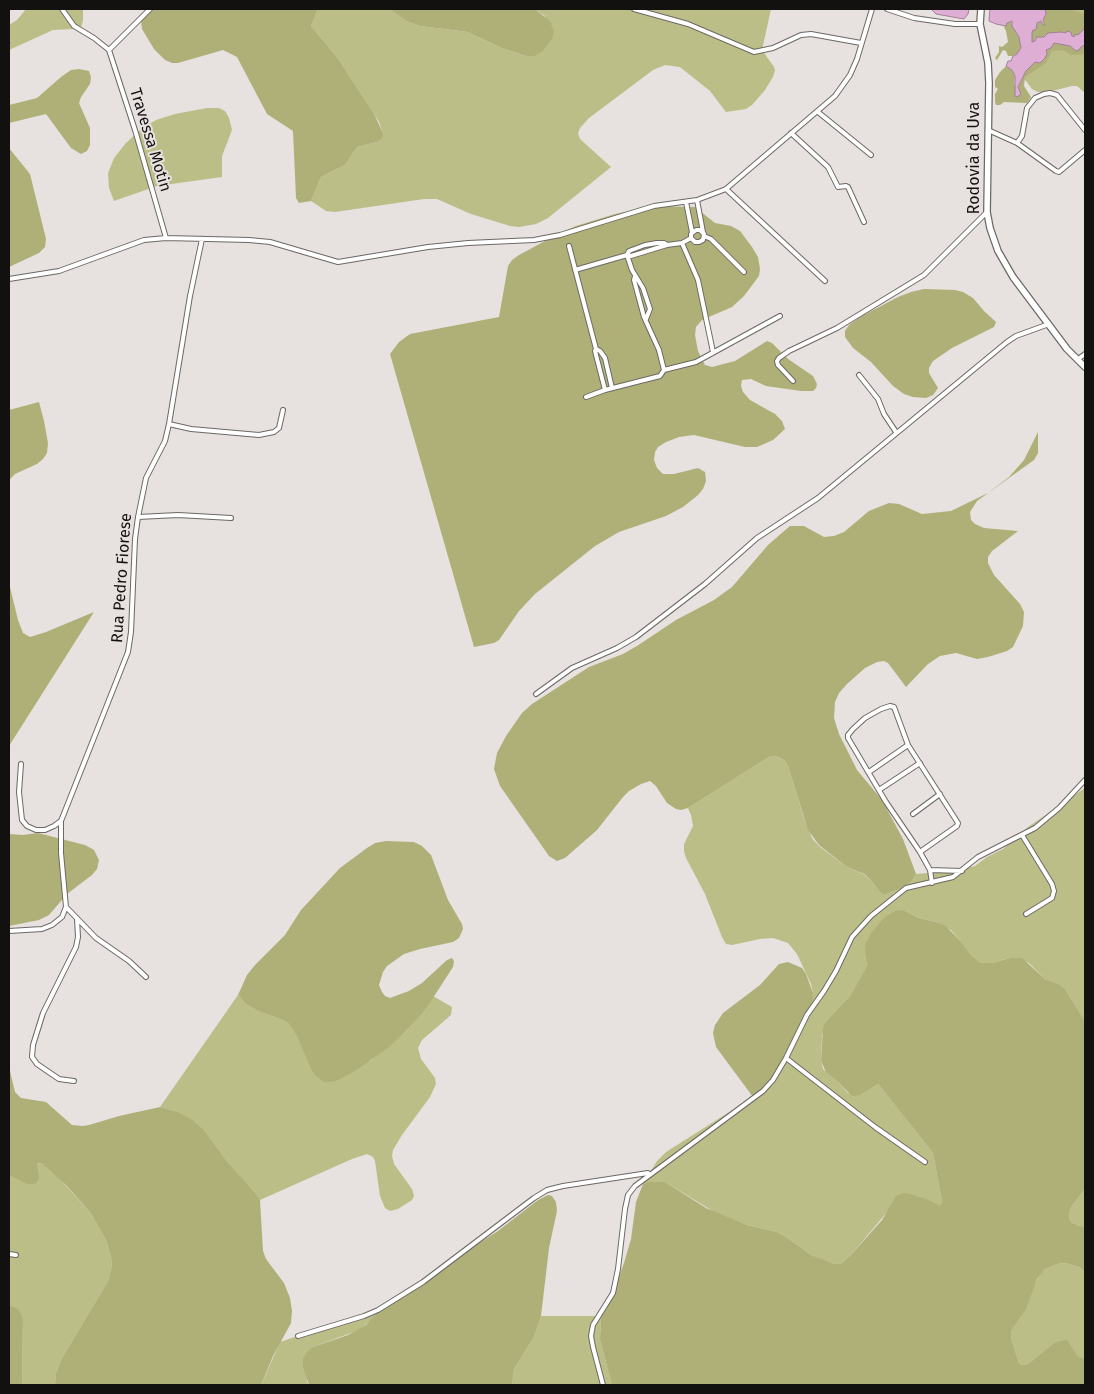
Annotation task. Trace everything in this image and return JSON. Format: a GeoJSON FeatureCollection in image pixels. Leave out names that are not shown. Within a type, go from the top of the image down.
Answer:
{"type":"FeatureCollection","features":[{"type":"Feature","properties":{"kind":"street"},"geometry":{"type":"LineString","coordinates":[[62,9],[74,26],[109,50],[150,9]]}},
{"type":"Feature","properties":{"kind":"street"},"geometry":{"type":"LineString","coordinates":[[634,9],[688,24],[754,52],[773,48],[801,35],[810,34],[862,43]]}},
{"type":"Feature","properties":{"kind":"street"},"geometry":{"type":"LineString","coordinates":[[9,278],[59,271],[144,240],[166,238],[270,242],[338,262],[428,247],[534,240],[560,235],[654,206],[697,200],[726,189],[835,96],[850,75],[872,9]]}},
{"type":"Feature","properties":{"kind":"street"},"geometry":{"type":"LineString","coordinates":[[887,9],[914,18],[955,24],[980,24]]}},
{"type":"Feature","properties":{"kind":"street","name":"Rodovia da Uva"},"geometry":{"type":"LineString","coordinates":[[981,9],[980,24],[988,64],[989,83],[987,212],[990,228],[1001,256],[1013,277],[1077,360],[1085,367]]}},
{"type":"Feature","properties":{"kind":"street","name":"Travessa Motin"},"geometry":{"type":"LineString","coordinates":[[109,50],[135,130],[166,238]]}},
{"type":"Feature","properties":{"kind":"street"},"geometry":{"type":"LineString","coordinates":[[1017,144],[1022,136],[1027,108],[1034,98],[1044,94],[1057,95],[1085,130]]}},
{"type":"Feature","properties":{"kind":"street"},"geometry":{"type":"LineString","coordinates":[[818,112],[871,155]]}},
{"type":"Feature","properties":{"kind":"street"},"geometry":{"type":"LineString","coordinates":[[988,130],[1017,144],[1059,172],[1085,150]]}},
{"type":"Feature","properties":{"kind":"street"},"geometry":{"type":"LineString","coordinates":[[791,133],[828,166],[838,187],[848,187],[864,222]]}},
{"type":"Feature","properties":{"kind":"street"},"geometry":{"type":"LineString","coordinates":[[726,189],[824,281]]}},
{"type":"Feature","properties":{"kind":"street"},"geometry":{"type":"LineString","coordinates":[[691,238],[697,242],[703,240],[697,200]]}},
{"type":"Feature","properties":{"kind":"street"},"geometry":{"type":"LineString","coordinates":[[686,202],[692,232],[691,238]]}},
{"type":"Feature","properties":{"kind":"street"},"geometry":{"type":"LineString","coordinates":[[689,215],[695,215],[700,212]]}},
{"type":"Feature","properties":{"kind":"street"},"geometry":{"type":"LineString","coordinates":[[793,381],[778,365],[777,361],[779,358],[789,351],[837,328],[924,275],[987,212]]}},
{"type":"Feature","properties":{"kind":"street"},"geometry":{"type":"LineString","coordinates":[[692,232],[698,230],[711,239],[744,272]]}},
{"type":"Feature","properties":{"kind":"street"},"geometry":{"type":"LineString","coordinates":[[575,270],[627,255],[631,256],[667,245],[682,243],[691,238]]}},
{"type":"Feature","properties":{"kind":"street","name":"Rua Pedro Fiorese"},"geometry":{"type":"LineString","coordinates":[[66,907],[61,853],[61,821],[128,652],[132,632],[135,539],[138,517],[146,478],[165,441],[169,424],[190,296],[202,239]]}},
{"type":"Feature","properties":{"kind":"street"},"geometry":{"type":"LineString","coordinates":[[627,255],[628,252],[645,245],[664,243],[667,245]]}},
{"type":"Feature","properties":{"kind":"street"},"geometry":{"type":"LineString","coordinates":[[682,243],[698,280],[714,352]]}},
{"type":"Feature","properties":{"kind":"street"},"geometry":{"type":"LineString","coordinates":[[569,246],[605,390]]}},
{"type":"Feature","properties":{"kind":"street"},"geometry":{"type":"LineString","coordinates":[[627,255],[635,276],[643,288],[650,309],[646,319]]}},
{"type":"Feature","properties":{"kind":"street"},"geometry":{"type":"LineString","coordinates":[[635,276],[634,280],[648,327],[659,350],[664,370]]}},
{"type":"Feature","properties":{"kind":"street"},"geometry":{"type":"LineString","coordinates":[[586,398],[605,390],[660,376],[664,370],[696,362],[780,316]]}},
{"type":"Feature","properties":{"kind":"street"},"geometry":{"type":"LineString","coordinates":[[536,694],[572,668],[617,648],[636,637],[704,584],[757,538],[818,498],[1007,342],[1016,336],[1049,324]]}},
{"type":"Feature","properties":{"kind":"street"},"geometry":{"type":"LineString","coordinates":[[596,349],[600,351],[604,358],[612,388]]}},
{"type":"Feature","properties":{"kind":"street"},"geometry":{"type":"LineString","coordinates":[[1077,360],[1085,354]]}},
{"type":"Feature","properties":{"kind":"street"},"geometry":{"type":"LineString","coordinates":[[859,375],[878,399],[884,414],[896,432]]}},
{"type":"Feature","properties":{"kind":"street"},"geometry":{"type":"LineString","coordinates":[[169,424],[191,429],[259,435],[274,432],[279,428],[283,410]]}},
{"type":"Feature","properties":{"kind":"street"},"geometry":{"type":"LineString","coordinates":[[138,517],[178,515],[231,518]]}},
{"type":"Feature","properties":{"kind":"street"},"geometry":{"type":"LineString","coordinates":[[920,852],[957,826],[958,822],[908,745],[894,707],[890,706],[865,718],[852,729],[848,738],[879,790],[920,852],[930,870],[932,883]]}},
{"type":"Feature","properties":{"kind":"street"},"geometry":{"type":"LineString","coordinates":[[869,772],[908,745]]}},
{"type":"Feature","properties":{"kind":"street"},"geometry":{"type":"LineString","coordinates":[[879,790],[920,763]]}},
{"type":"Feature","properties":{"kind":"street"},"geometry":{"type":"LineString","coordinates":[[21,764],[19,792],[22,820],[36,830],[45,830],[61,821]]}},
{"type":"Feature","properties":{"kind":"street"},"geometry":{"type":"LineString","coordinates":[[603,1385],[593,1347],[592,1326],[613,1293],[618,1269],[625,1209],[628,1195],[634,1186],[763,1091],[773,1080],[807,1014],[836,971],[852,937],[871,916],[896,894],[906,888],[953,877],[978,857],[1022,835],[1047,819],[1085,780]]}},
{"type":"Feature","properties":{"kind":"street"},"geometry":{"type":"LineString","coordinates":[[913,814],[940,794]]}},
{"type":"Feature","properties":{"kind":"street"},"geometry":{"type":"LineString","coordinates":[[1022,835],[1052,884],[1054,891],[1052,898],[1026,914]]}},
{"type":"Feature","properties":{"kind":"street"},"geometry":{"type":"LineString","coordinates":[[930,870],[962,870]]}},
{"type":"Feature","properties":{"kind":"street"},"geometry":{"type":"LineString","coordinates":[[9,930],[42,929],[52,925],[62,917],[66,907],[96,938],[129,961],[146,977]]}},
{"type":"Feature","properties":{"kind":"street"},"geometry":{"type":"LineString","coordinates":[[74,1081],[59,1079],[37,1064],[32,1057],[32,1045],[44,1013],[76,947],[78,937],[77,920]]}},
{"type":"Feature","properties":{"kind":"street"},"geometry":{"type":"LineString","coordinates":[[786,1058],[875,1127],[925,1162]]}},
{"type":"Feature","properties":{"kind":"street"},"geometry":{"type":"LineString","coordinates":[[298,1336],[378,1310],[423,1282],[547,1190],[562,1186],[650,1173]]}},
{"type":"Feature","properties":{"kind":"street"},"geometry":{"type":"LineString","coordinates":[[9,1254],[16,1255]]}},
{"type":"Feature","properties":{"kind":"green space"},"geometry":{"type":"Polygon","coordinates":[[[26,9],[83,9],[83,21],[81,27],[53,30],[9,50],[9,25],[17,20],[26,9]]]}},
{"type":"Feature","properties":{"kind":"green space"},"geometry":{"type":"Polygon","coordinates":[[[149,9],[318,9],[311,26],[337,57],[374,114],[383,133],[382,138],[377,142],[357,147],[345,165],[321,177],[311,201],[299,203],[296,198],[293,131],[267,114],[237,57],[223,50],[178,63],[165,60],[154,49],[142,29],[141,21],[143,14],[149,9]]]}},
{"type":"Feature","properties":{"kind":"green space"},"geometry":{"type":"Polygon","coordinates":[[[318,9],[390,9],[406,21],[420,26],[468,32],[499,47],[526,56],[533,56],[545,16],[535,9],[771,9],[762,50],[775,70],[765,90],[752,105],[746,109],[726,112],[710,91],[680,67],[665,65],[653,70],[589,118],[580,128],[578,133],[580,139],[611,167],[548,218],[536,224],[519,227],[510,226],[471,214],[437,199],[424,199],[335,212],[326,211],[311,201],[321,177],[345,165],[357,147],[377,142],[383,133],[379,122],[337,57],[311,26],[318,9]]]}},
{"type":"Feature","properties":{"kind":"green space"},"geometry":{"type":"Polygon","coordinates":[[[390,9],[535,9],[550,21],[554,32],[552,39],[542,52],[534,56],[526,56],[499,47],[468,32],[420,26],[406,21],[390,9]]]}},
{"type":"Feature","properties":{"kind":"green space"},"geometry":{"type":"Polygon","coordinates":[[[1045,9],[1070,9],[1085,14],[1085,29],[1079,35],[1075,34],[1074,37],[1067,32],[1061,32],[1036,38],[1032,43],[1032,33],[1033,30],[1036,30],[1037,23],[1041,21],[1045,25],[1043,19],[1046,14],[1045,9]]]}},
{"type":"Feature","properties":{"kind":"green space"},"geometry":{"type":"Polygon","coordinates":[[[1051,9],[1085,9],[1085,93],[1077,86],[1048,92],[1038,92],[1032,89],[1022,76],[1051,9]]]}},
{"type":"Feature","properties":{"kind":"green space"},"geometry":{"type":"Polygon","coordinates":[[[1011,21],[1019,37],[1021,47],[1017,55],[1013,56],[1008,56],[1006,51],[1003,50],[997,60],[995,58],[999,52],[999,46],[1002,47],[1008,42],[1004,27],[1011,21]]]}},
{"type":"Feature","properties":{"kind":"green space"},"geometry":{"type":"Polygon","coordinates":[[[1056,42],[1070,46],[1076,51],[1085,45],[1085,54],[1071,55],[1063,50],[1052,51],[1046,63],[1025,77],[1024,86],[1031,97],[1027,103],[1004,102],[996,105],[995,94],[998,89],[995,87],[995,80],[1000,72],[1006,66],[1012,70],[1015,76],[1014,84],[1019,90],[1018,87],[1026,71],[1035,62],[1045,58],[1046,49],[1056,42]]]}},
{"type":"Feature","properties":{"kind":"green space"},"geometry":{"type":"Polygon","coordinates":[[[71,70],[89,71],[91,77],[90,84],[79,103],[90,128],[90,145],[87,151],[81,154],[71,148],[46,114],[9,123],[9,105],[37,98],[71,70]]]}},
{"type":"Feature","properties":{"kind":"green space"},"geometry":{"type":"Polygon","coordinates":[[[207,108],[219,108],[225,111],[232,130],[222,156],[222,177],[157,186],[114,201],[109,188],[108,173],[114,158],[126,143],[141,129],[156,120],[207,108]]]}},
{"type":"Feature","properties":{"kind":"green space"},"geometry":{"type":"Polygon","coordinates":[[[9,148],[30,174],[46,239],[45,247],[39,253],[9,267],[9,148]]]}},
{"type":"Feature","properties":{"kind":"green space"},"geometry":{"type":"Polygon","coordinates":[[[654,206],[695,207],[715,223],[731,226],[740,231],[758,257],[759,276],[744,296],[732,307],[702,320],[696,327],[695,335],[698,351],[705,365],[712,367],[735,361],[767,341],[772,343],[788,359],[813,376],[817,384],[816,388],[813,391],[801,391],[766,386],[751,379],[742,380],[743,392],[750,400],[775,414],[782,421],[785,429],[773,440],[757,447],[745,447],[694,435],[679,437],[658,447],[654,460],[657,468],[663,474],[674,474],[698,468],[705,472],[706,481],[698,495],[683,507],[666,516],[619,532],[595,546],[535,594],[519,611],[499,640],[494,643],[474,647],[390,354],[399,342],[410,334],[499,317],[508,266],[519,255],[576,226],[615,214],[654,206]]]}},
{"type":"Feature","properties":{"kind":"green space"},"geometry":{"type":"Polygon","coordinates":[[[924,289],[963,292],[973,298],[996,322],[994,327],[952,348],[933,361],[929,368],[929,373],[938,388],[933,395],[926,398],[904,394],[893,386],[871,362],[853,348],[845,337],[845,331],[849,325],[862,316],[898,297],[924,289]]]}},
{"type":"Feature","properties":{"kind":"green space"},"geometry":{"type":"Polygon","coordinates":[[[39,402],[48,443],[47,453],[37,464],[15,474],[9,480],[9,410],[39,402]]]}},
{"type":"Feature","properties":{"kind":"green space"},"geometry":{"type":"Polygon","coordinates":[[[1038,432],[1038,453],[1034,460],[977,501],[970,512],[971,520],[984,528],[1018,531],[992,551],[988,557],[988,563],[994,575],[1020,604],[1024,612],[1023,626],[1013,647],[1007,651],[977,659],[956,653],[940,656],[928,664],[906,687],[888,663],[884,661],[877,662],[865,668],[847,684],[839,693],[835,702],[834,718],[839,734],[857,770],[882,800],[903,839],[916,874],[911,882],[902,888],[884,895],[864,874],[847,867],[819,845],[808,830],[788,766],[784,760],[776,756],[769,757],[688,808],[681,810],[667,803],[656,786],[650,781],[641,784],[629,791],[597,830],[565,858],[557,861],[549,856],[500,786],[494,769],[497,753],[506,736],[522,713],[532,704],[589,667],[623,654],[676,620],[714,600],[732,587],[768,545],[790,526],[804,526],[824,537],[844,532],[869,511],[889,503],[899,504],[922,514],[951,511],[988,493],[1009,477],[1024,460],[1038,432]]]}},
{"type":"Feature","properties":{"kind":"green space"},"geometry":{"type":"Polygon","coordinates":[[[9,583],[23,633],[30,637],[94,612],[9,746],[9,583]]]}},
{"type":"Feature","properties":{"kind":"green space"},"geometry":{"type":"Polygon","coordinates":[[[776,756],[784,760],[788,766],[812,838],[819,846],[847,867],[863,874],[872,881],[884,895],[902,888],[911,882],[916,874],[958,870],[975,866],[1003,849],[1028,827],[1085,788],[1085,1021],[1065,989],[1059,984],[1045,979],[1029,963],[1010,958],[992,963],[981,963],[972,956],[951,930],[936,922],[919,918],[905,911],[866,958],[869,965],[850,996],[826,1021],[822,1036],[821,1061],[823,1069],[848,1093],[861,1095],[878,1084],[933,1153],[942,1202],[940,1207],[929,1200],[887,1212],[851,1255],[842,1263],[834,1264],[811,1255],[777,1232],[747,1225],[716,1213],[665,1182],[643,1184],[657,1161],[666,1152],[753,1097],[813,993],[811,984],[797,954],[788,943],[773,938],[732,945],[726,944],[684,851],[684,844],[693,826],[688,808],[769,757],[776,756]]]}},
{"type":"Feature","properties":{"kind":"green space"},"geometry":{"type":"Polygon","coordinates":[[[38,833],[85,845],[94,850],[99,860],[97,869],[67,894],[49,915],[39,920],[9,926],[9,834],[38,833]]]}},
{"type":"Feature","properties":{"kind":"green space"},"geometry":{"type":"Polygon","coordinates":[[[386,841],[414,842],[422,846],[431,855],[448,900],[463,929],[459,938],[453,942],[404,954],[387,966],[379,985],[385,996],[390,998],[409,991],[422,983],[447,960],[452,958],[454,961],[453,967],[422,1014],[388,1048],[355,1071],[338,1080],[324,1082],[311,1069],[298,1038],[288,1023],[258,1011],[246,1004],[238,995],[247,975],[255,965],[285,935],[301,910],[340,868],[375,843],[386,841]]]}},
{"type":"Feature","properties":{"kind":"green space"},"geometry":{"type":"Polygon","coordinates":[[[898,910],[946,926],[972,956],[981,963],[1022,958],[1045,979],[1059,984],[1065,989],[1085,1021],[1085,1189],[1070,1209],[1069,1217],[1071,1222],[1085,1227],[1085,1272],[1079,1267],[1065,1263],[1045,1269],[1037,1279],[1026,1310],[1011,1331],[1011,1338],[1019,1363],[1022,1365],[1028,1364],[1055,1342],[1067,1339],[1078,1357],[1085,1359],[1085,1385],[612,1385],[600,1340],[601,1316],[613,1293],[624,1263],[631,1239],[636,1202],[643,1184],[665,1182],[706,1208],[747,1225],[777,1232],[811,1255],[834,1264],[842,1263],[851,1255],[882,1220],[896,1196],[904,1193],[910,1194],[940,1206],[942,1202],[933,1153],[878,1084],[861,1095],[852,1096],[826,1072],[821,1061],[823,1028],[826,1021],[850,996],[868,965],[865,945],[871,933],[884,918],[898,910]]]}},
{"type":"Feature","properties":{"kind":"green space"},"geometry":{"type":"Polygon","coordinates":[[[788,962],[802,968],[806,974],[813,993],[812,1004],[783,1062],[771,1080],[753,1097],[716,1047],[713,1033],[715,1025],[723,1013],[760,985],[779,964],[788,962]]]}},
{"type":"Feature","properties":{"kind":"green space"},"geometry":{"type":"Polygon","coordinates":[[[238,995],[246,1004],[258,1011],[288,1023],[298,1038],[370,1061],[405,1032],[422,1014],[433,996],[452,1007],[451,1015],[422,1040],[418,1048],[421,1059],[435,1078],[436,1084],[430,1097],[393,1150],[394,1164],[412,1189],[414,1196],[412,1200],[398,1209],[390,1211],[385,1208],[380,1196],[375,1161],[373,1157],[367,1154],[260,1200],[226,1160],[205,1131],[178,1112],[160,1107],[238,995]]]}},
{"type":"Feature","properties":{"kind":"green space"},"geometry":{"type":"Polygon","coordinates":[[[9,1067],[15,1092],[21,1098],[46,1102],[72,1125],[89,1125],[160,1107],[178,1112],[191,1119],[205,1131],[226,1160],[254,1192],[260,1200],[263,1251],[266,1259],[284,1283],[290,1298],[292,1311],[291,1323],[273,1356],[261,1385],[55,1385],[56,1373],[62,1358],[108,1281],[112,1266],[111,1257],[106,1240],[90,1212],[67,1186],[41,1163],[37,1164],[39,1178],[36,1183],[27,1184],[9,1175],[9,1067]]]}},
{"type":"Feature","properties":{"kind":"green space"},"geometry":{"type":"Polygon","coordinates":[[[41,1163],[59,1178],[90,1212],[106,1240],[112,1266],[108,1281],[62,1358],[56,1373],[55,1385],[22,1385],[23,1321],[9,1306],[9,1175],[41,1163]]]}},
{"type":"Feature","properties":{"kind":"green space"},"geometry":{"type":"Polygon","coordinates":[[[1085,1189],[1085,1227],[1071,1222],[1069,1217],[1070,1209],[1085,1189]]]}},
{"type":"Feature","properties":{"kind":"green space"},"geometry":{"type":"Polygon","coordinates":[[[548,1195],[552,1196],[556,1202],[557,1211],[549,1248],[541,1316],[534,1337],[514,1369],[512,1385],[309,1385],[303,1367],[303,1359],[313,1347],[348,1335],[366,1325],[382,1307],[397,1295],[498,1231],[538,1200],[548,1195]]]}},
{"type":"Feature","properties":{"kind":"green space"},"geometry":{"type":"Polygon","coordinates":[[[1065,1263],[1079,1267],[1085,1272],[1085,1359],[1078,1358],[1067,1339],[1055,1342],[1028,1364],[1022,1365],[1019,1363],[1011,1338],[1011,1331],[1026,1310],[1034,1285],[1041,1273],[1045,1269],[1057,1264],[1065,1263]]]}},
{"type":"Feature","properties":{"kind":"green space"},"geometry":{"type":"Polygon","coordinates":[[[9,1306],[17,1308],[23,1321],[22,1385],[9,1385],[9,1306]]]}},
{"type":"Feature","properties":{"kind":"green space"},"geometry":{"type":"Polygon","coordinates":[[[382,1307],[374,1318],[359,1330],[313,1347],[307,1382],[309,1385],[261,1385],[280,1342],[382,1307]]]}},
{"type":"Feature","properties":{"kind":"green space"},"geometry":{"type":"Polygon","coordinates":[[[541,1316],[601,1316],[600,1340],[612,1385],[512,1385],[514,1369],[534,1337],[541,1316]]]}},
{"type":"Feature","properties":{"kind":"shaded area"},"geometry":{"type":"Polygon","coordinates":[[[931,9],[969,9],[964,19],[936,14],[931,9]]]}},
{"type":"Feature","properties":{"kind":"shaded area"},"geometry":{"type":"Polygon","coordinates":[[[990,9],[1045,9],[1046,14],[1043,20],[1045,25],[1041,21],[1037,23],[1036,30],[1033,30],[1032,33],[1032,42],[1037,37],[1044,37],[1048,33],[1065,33],[1068,31],[1074,37],[1075,34],[1078,35],[1085,28],[1085,45],[1076,51],[1070,46],[1054,43],[1051,48],[1046,50],[1047,54],[1040,63],[1035,62],[1026,71],[1018,87],[1021,94],[1017,97],[1015,96],[1015,76],[1012,70],[1006,66],[1008,61],[1011,61],[1021,48],[1019,37],[1012,26],[1012,21],[1007,23],[1006,26],[989,21],[990,9]]]}}]}
